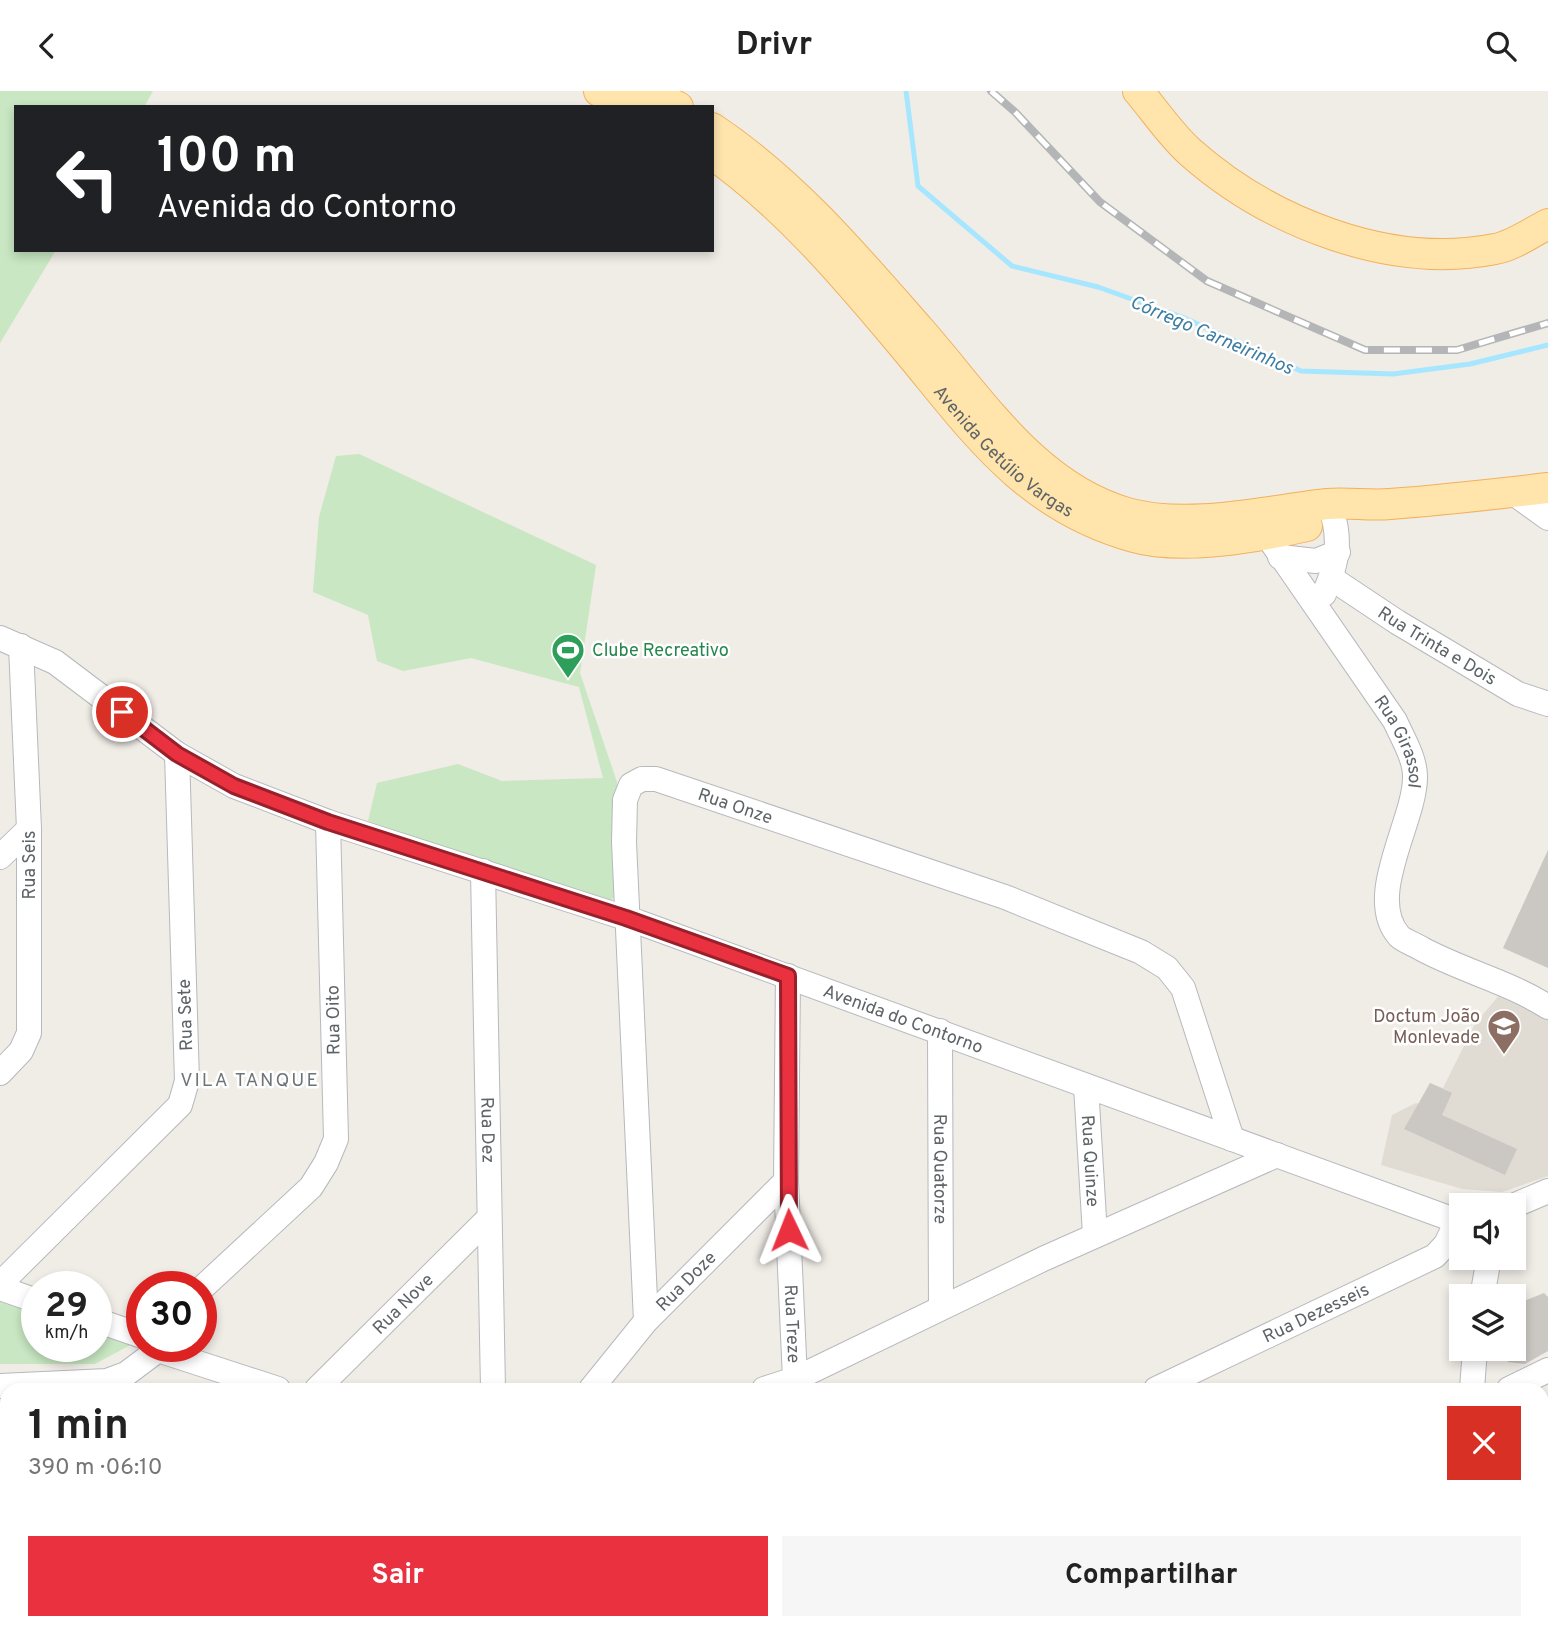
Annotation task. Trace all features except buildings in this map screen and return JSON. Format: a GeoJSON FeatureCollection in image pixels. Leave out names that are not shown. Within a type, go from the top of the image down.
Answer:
{"type":"FeatureCollection","features":[{"type":"Feature","properties":{"kind":"main road"},"geometry":{"type":"LineString","coordinates":[[599,91],[630,105]]}},
{"type":"Feature","properties":{"kind":"main road"},"geometry":{"type":"LineString","coordinates":[[646,91],[674,105]]}},
{"type":"Feature","properties":{"kind":"main road"},"geometry":{"type":"LineString","coordinates":[[1138,91],[1189,151],[1227,180],[1272,209],[1353,241],[1434,255],[1498,249],[1548,224]]}},
{"type":"Feature","properties":{"kind":"main road","name":"Avenida Getúlio Vargas"},"geometry":{"type":"LineString","coordinates":[[714,129],[747,151],[802,199],[922,332],[966,405]]}},
{"type":"Feature","properties":{"kind":"main road","name":"Avenida Getúlio Vargas"},"geometry":{"type":"LineString","coordinates":[[714,156],[810,239],[966,405],[1091,498],[1127,513],[1267,536],[1332,511],[1548,488]]}},
{"type":"Feature","properties":{"kind":"street"},"geometry":{"type":"LineString","coordinates":[[1512,492],[1548,517]]}},
{"type":"Feature","properties":{"kind":"street"},"geometry":{"type":"LineString","coordinates":[[1317,609],[1331,578],[1338,552],[1332,511]]}},
{"type":"Feature","properties":{"kind":"street"},"geometry":{"type":"LineString","coordinates":[[1267,536],[1316,561],[1338,552]]}},
{"type":"Feature","properties":{"kind":"street","name":"Rua Girassol"},"geometry":{"type":"LineString","coordinates":[[1267,536],[1395,721],[1415,776],[1390,874],[1388,913],[1400,936],[1465,969],[1507,984],[1548,1007]]}},
{"type":"Feature","properties":{"kind":"street","name":"Rua Trinta e Dois"},"geometry":{"type":"LineString","coordinates":[[1331,578],[1397,622],[1518,694],[1548,704]]}},
{"type":"Feature","properties":{"kind":"street","name":"Avenida do Contorno"},"geometry":{"type":"LineString","coordinates":[[11,642],[55,662],[177,754],[234,786],[328,822],[626,918],[1277,1154],[1449,1220]]}},
{"type":"Feature","properties":{"kind":"street","name":"Rua Seis"},"geometry":{"type":"LineString","coordinates":[[0,1073],[21,1051],[29,1033],[29,828],[11,642]]}},
{"type":"Feature","properties":{"kind":"street","name":"Rua Sete"},"geometry":{"type":"LineString","coordinates":[[0,1286],[180,1105],[187,1081],[177,754]]}},
{"type":"Feature","properties":{"kind":"street","name":"Rua Onze"},"geometry":{"type":"LineString","coordinates":[[646,1321],[626,918],[625,800],[631,785],[642,779],[656,779],[1005,897],[1142,952],[1167,968],[1183,988],[1232,1139]]}},
{"type":"Feature","properties":{"kind":"street","name":"Rua Oito"},"geometry":{"type":"LineString","coordinates":[[217,1274],[311,1187],[326,1163],[336,1139],[328,822]]}},
{"type":"Feature","properties":{"kind":"street"},"geometry":{"type":"LineString","coordinates":[[0,857],[29,828]]}},
{"type":"Feature","properties":{"kind":"street","name":"Rua Dez"},"geometry":{"type":"LineString","coordinates":[[483,871],[493,1383]]}},
{"type":"Feature","properties":{"kind":"street","name":"Rua Treze"},"geometry":{"type":"LineString","coordinates":[[788,976],[786,1181],[795,1379]]}},
{"type":"Feature","properties":{"kind":"street","name":"Rua Quatorze"},"geometry":{"type":"LineString","coordinates":[[940,1031],[941,1307]]}},
{"type":"Feature","properties":{"kind":"street","name":"Rua Quinze"},"geometry":{"type":"LineString","coordinates":[[1086,1086],[1095,1235]]}},
{"type":"Feature","properties":{"kind":"street"},"geometry":{"type":"LineString","coordinates":[[783,1383],[1095,1235],[1277,1154]]}},
{"type":"Feature","properties":{"kind":"street","name":"Rua Doze"},"geometry":{"type":"LineString","coordinates":[[596,1383],[646,1321],[786,1181]]}},
{"type":"Feature","properties":{"kind":"street"},"geometry":{"type":"LineString","coordinates":[[1526,1200],[1548,1191]]}},
{"type":"Feature","properties":{"kind":"street","name":"Rua Nove"},"geometry":{"type":"LineString","coordinates":[[323,1383],[489,1218]]}},
{"type":"Feature","properties":{"kind":"street","name":"Rua Dezesseis"},"geometry":{"type":"LineString","coordinates":[[1169,1383],[1435,1256],[1449,1240]]}},
{"type":"Feature","properties":{"kind":"street"},"geometry":{"type":"LineString","coordinates":[[0,1286],[21,1295]]}},
{"type":"Feature","properties":{"kind":"street"},"geometry":{"type":"LineString","coordinates":[[1472,1383],[1474,1361]]}},
{"type":"Feature","properties":{"kind":"street"},"geometry":{"type":"LineString","coordinates":[[64,1383],[107,1381],[126,1374],[136,1362]]}},
{"type":"Feature","properties":{"kind":"street"},"geometry":{"type":"LineString","coordinates":[[202,1362],[261,1383]]}},
{"type":"Feature","properties":{"kind":"shaded area"},"geometry":{"type":"Polygon","coordinates":[[[1501,993],[1548,1018],[1548,1176],[1502,1192],[1462,1189],[1381,1165],[1392,1115],[1416,1103],[1420,1104],[1430,1083],[1443,1088],[1475,1024],[1501,993]]]}},
{"type":"Feature","properties":{"kind":"green space"},"geometry":{"type":"Polygon","coordinates":[[[0,91],[153,91],[145,105],[14,105],[14,252],[55,252],[0,343],[0,91]]]}},
{"type":"Feature","properties":{"kind":"green space","name":"Clube Recreativo"},"geometry":{"type":"Polygon","coordinates":[[[359,454],[596,565],[580,673],[617,782],[619,882],[610,901],[602,904],[368,821],[377,783],[458,764],[502,781],[603,778],[579,687],[471,658],[403,671],[377,661],[368,615],[313,592],[319,517],[336,456],[359,454]]]}},
{"type":"Feature","properties":{"kind":"green space"},"geometry":{"type":"Polygon","coordinates":[[[0,1302],[21,1309],[21,1362],[99,1362],[95,1364],[0,1364],[0,1302]]]}},
{"type":"Feature","properties":{"kind":"green space"},"geometry":{"type":"Polygon","coordinates":[[[112,1337],[126,1342],[126,1347],[112,1355],[112,1337]]]}},
{"type":"Feature","properties":{"kind":"waterway","name":"Córrego Carneirinhos"},"geometry":{"type":"LineString","coordinates":[[906,91],[918,186],[1012,266],[1098,287],[1182,317],[1301,371],[1393,374],[1470,364],[1548,345]]}},
{"type":"Feature","properties":{"kind":"railway"},"geometry":{"type":"LineString","coordinates":[[991,91],[1015,112],[1100,202],[1207,281],[1365,350],[1457,350],[1548,323]]}},
{"type":"Feature","properties":{"kind":"place","name":"Clube Recreativo"},"geometry":{"type":"Point","coordinates":[568,680]}},
{"type":"Feature","properties":{"kind":"place","name":"Doctum João Monlevade"},"geometry":{"type":"Point","coordinates":[1504,1056]}},
{"type":"Feature","properties":{"kind":"district","name":"VILA TANQUE"},"geometry":{"type":"Point","coordinates":[250,1079]}},
{"type":"Feature","properties":{"kind":"route"},"geometry":{"type":"LineString","coordinates":[[122,712],[177,754],[234,786],[328,822],[626,918],[788,976],[786,1181],[789,1230]]}}]}
